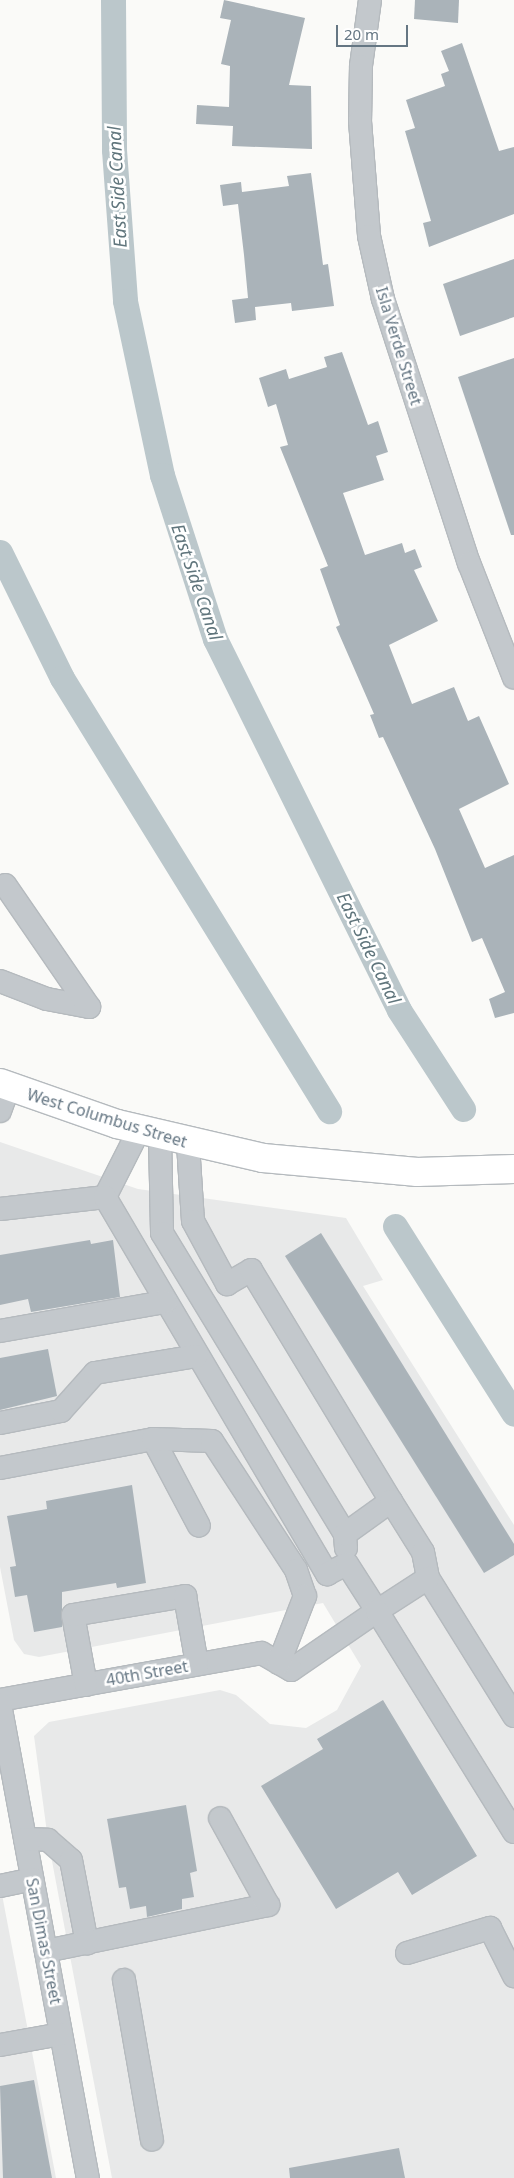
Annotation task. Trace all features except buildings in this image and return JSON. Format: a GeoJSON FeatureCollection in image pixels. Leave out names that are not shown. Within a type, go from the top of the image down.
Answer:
{"type":"FeatureCollection","features":[{"type":"Feature","properties":{"kind":"main road","name":"West Columbus Street"},"geometry":{"type":"LineString","coordinates":[[3,1093],[188,1144],[340,1168],[417,1172],[514,1169]]}},
{"type":"Feature","properties":{"kind":"street","name":"Isla Verde Street"},"geometry":{"type":"LineString","coordinates":[[370,0],[360,66],[360,121],[370,236],[383,299],[469,563],[514,678]]}},
{"type":"Feature","properties":{"kind":"street"},"geometry":{"type":"LineString","coordinates":[[0,981],[47,998],[89,1007],[2,884]]}},
{"type":"Feature","properties":{"kind":"street"},"geometry":{"type":"LineString","coordinates":[[0,1209],[104,1197],[149,1133]]}},
{"type":"Feature","properties":{"kind":"street"},"geometry":{"type":"LineString","coordinates":[[149,1133],[162,1233],[345,1534],[347,1564],[514,1832]]}},
{"type":"Feature","properties":{"kind":"street"},"geometry":{"type":"LineString","coordinates":[[188,1144],[192,1221],[227,1284],[251,1270],[423,1552],[428,1578],[514,1716]]}},
{"type":"Feature","properties":{"kind":"street"},"geometry":{"type":"LineString","coordinates":[[104,1197],[327,1574],[347,1564]]}},
{"type":"Feature","properties":{"kind":"street"},"geometry":{"type":"LineString","coordinates":[[0,1331],[165,1302]]}},
{"type":"Feature","properties":{"kind":"street"},"geometry":{"type":"LineString","coordinates":[[0,1423],[61,1411],[95,1373],[197,1356]]}},
{"type":"Feature","properties":{"kind":"street"},"geometry":{"type":"LineString","coordinates":[[0,1468],[153,1439],[212,1441],[296,1570],[305,1596],[285,1667]]}},
{"type":"Feature","properties":{"kind":"street"},"geometry":{"type":"LineString","coordinates":[[153,1439],[199,1526]]}},
{"type":"Feature","properties":{"kind":"street"},"geometry":{"type":"LineString","coordinates":[[345,1534],[391,1502]]}},
{"type":"Feature","properties":{"kind":"street"},"geometry":{"type":"LineString","coordinates":[[285,1667],[428,1578]]}},
{"type":"Feature","properties":{"kind":"street"},"geometry":{"type":"LineString","coordinates":[[86,1685],[73,1616],[186,1596],[197,1664]]}},
{"type":"Feature","properties":{"kind":"street","name":"40th Street"},"geometry":{"type":"LineString","coordinates":[[0,1700],[260,1653],[285,1667]]}},
{"type":"Feature","properties":{"kind":"street","name":"San Dimas Street"},"geometry":{"type":"LineString","coordinates":[[0,1704],[88,2178]]}},
{"type":"Feature","properties":{"kind":"street"},"geometry":{"type":"LineString","coordinates":[[46,1951],[268,1905],[220,1818]]}},
{"type":"Feature","properties":{"kind":"street"},"geometry":{"type":"LineString","coordinates":[[24,1839],[48,1840],[71,1860],[87,1943]]}},
{"type":"Feature","properties":{"kind":"street"},"geometry":{"type":"LineString","coordinates":[[0,1886],[32,1879]]}},
{"type":"Feature","properties":{"kind":"street"},"geometry":{"type":"LineString","coordinates":[[407,1953],[490,1928],[514,1976]]}},
{"type":"Feature","properties":{"kind":"street"},"geometry":{"type":"LineString","coordinates":[[124,1980],[152,2140]]}},
{"type":"Feature","properties":{"kind":"street"},"geometry":{"type":"LineString","coordinates":[[0,2045],[61,2034]]}},
{"type":"Feature","properties":{"kind":"shaded area"},"geometry":{"type":"Polygon","coordinates":[[[0,1142],[138,1189],[346,1218],[383,1280],[363,1286],[514,1525],[514,2178],[112,2178],[48,1840],[34,1736],[49,1722],[220,1690],[236,1695],[270,1724],[306,1728],[337,1710],[361,1666],[323,1603],[39,1657],[24,1654],[14,1640],[0,1567],[0,1142]]]}},
{"type":"Feature","properties":{"kind":"shaded area"},"geometry":{"type":"Polygon","coordinates":[[[0,1884],[56,2178],[0,2178],[0,1884]]]}},
{"type":"Feature","properties":{"kind":"waterway","name":"East Side Canal"},"geometry":{"type":"LineString","coordinates":[[113,0],[114,150],[125,301],[162,475],[215,639],[399,1010],[463,1109]]}},
{"type":"Feature","properties":{"kind":"waterway"},"geometry":{"type":"LineString","coordinates":[[0,552],[62,678],[329,1111]]}},
{"type":"Feature","properties":{"kind":"waterway"},"geometry":{"type":"LineString","coordinates":[[395,1226],[514,1414]]}}]}
